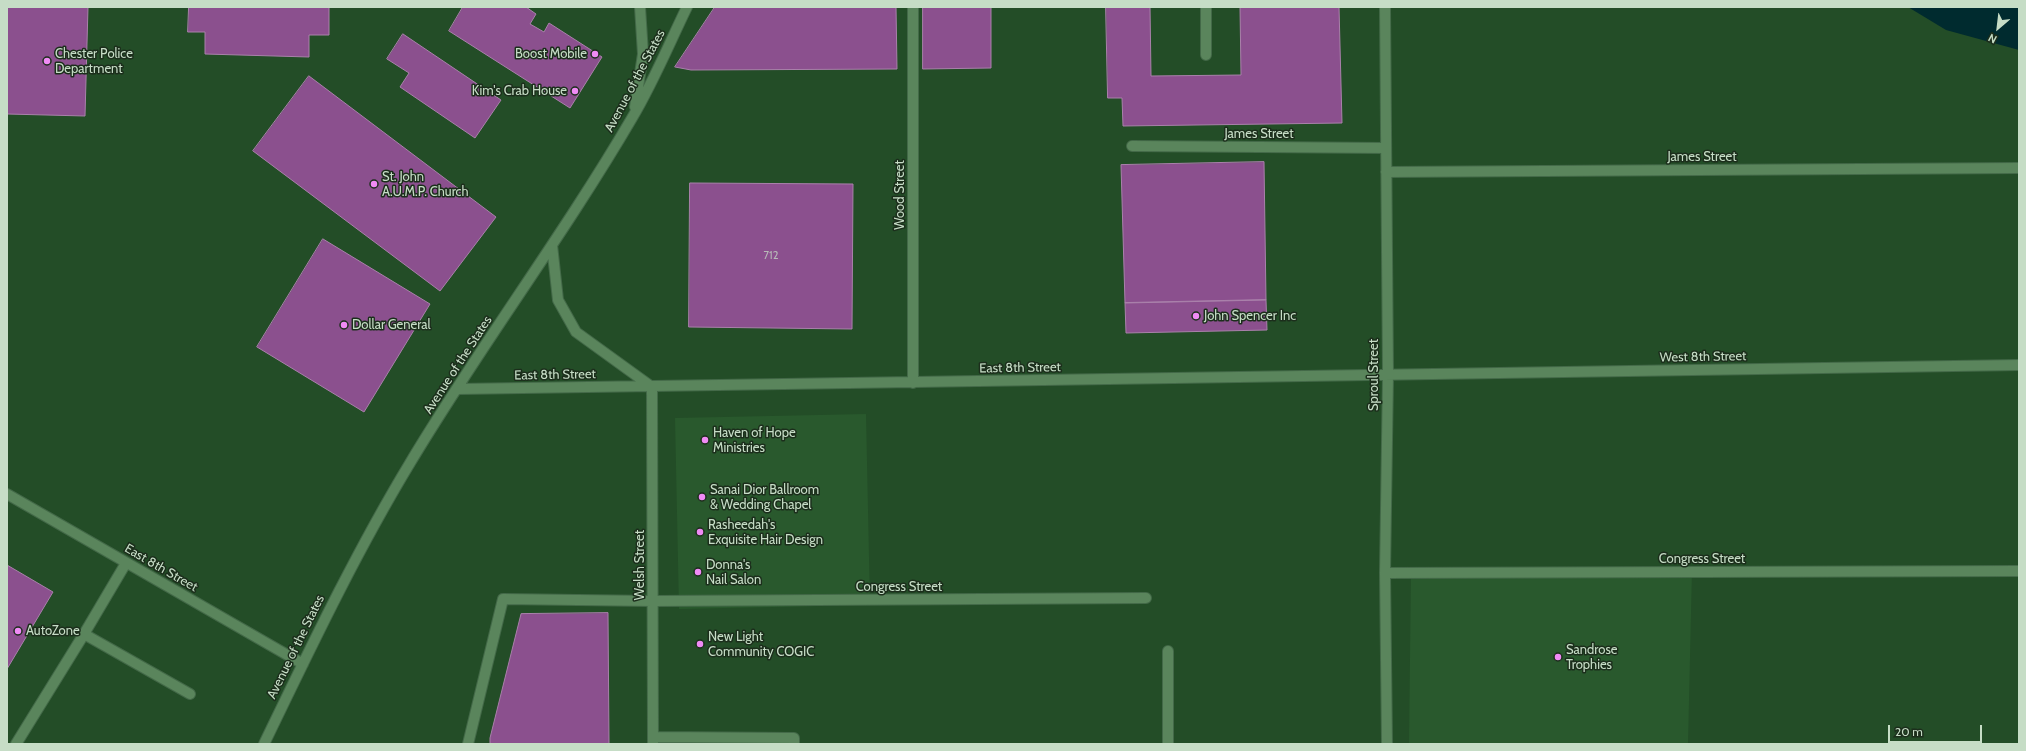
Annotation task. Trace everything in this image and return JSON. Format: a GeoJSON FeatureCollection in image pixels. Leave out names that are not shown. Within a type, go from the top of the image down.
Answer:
{"type":"FeatureCollection","features":[{"type":"Feature","properties":{"kind":"street"},"geometry":{"type":"LineString","coordinates":[[633,117],[642,54],[640,7]]}},
{"type":"Feature","properties":{"kind":"street","name":"Avenue of the States"},"geometry":{"type":"LineString","coordinates":[[264,744],[338,590],[376,521],[411,461],[552,245],[633,117],[687,7]]}},
{"type":"Feature","properties":{"kind":"street","name":"Wood Street"},"geometry":{"type":"LineString","coordinates":[[913,7],[913,383]]}},
{"type":"Feature","properties":{"kind":"street"},"geometry":{"type":"LineString","coordinates":[[1206,7],[1206,55]]}},
{"type":"Feature","properties":{"kind":"street","name":"Sproul Street"},"geometry":{"type":"LineString","coordinates":[[1385,7],[1388,375],[1386,744]]}},
{"type":"Feature","properties":{"kind":"street","name":"James Street"},"geometry":{"type":"LineString","coordinates":[[1132,146],[1386,148]]}},
{"type":"Feature","properties":{"kind":"street","name":"James Street"},"geometry":{"type":"LineString","coordinates":[[1386,172],[2019,168]]}},
{"type":"Feature","properties":{"kind":"street","name":"East 8th Street"},"geometry":{"type":"LineString","coordinates":[[552,245],[558,300],[576,332],[652,387]]}},
{"type":"Feature","properties":{"kind":"street","name":"West 8th Street"},"geometry":{"type":"LineString","coordinates":[[1388,375],[2019,365]]}},
{"type":"Feature","properties":{"kind":"street","name":"East 8th Street"},"geometry":{"type":"LineString","coordinates":[[458,389],[1388,375]]}},
{"type":"Feature","properties":{"kind":"street","name":"Welsh Street"},"geometry":{"type":"LineString","coordinates":[[652,387],[654,741]]}},
{"type":"Feature","properties":{"kind":"street","name":"East 8th Street"},"geometry":{"type":"LineString","coordinates":[[7,494],[302,664]]}},
{"type":"Feature","properties":{"kind":"street"},"geometry":{"type":"LineString","coordinates":[[16,744],[126,563]]}},
{"type":"Feature","properties":{"kind":"street","name":"Congress Street"},"geometry":{"type":"LineString","coordinates":[[1386,573],[2019,571]]}},
{"type":"Feature","properties":{"kind":"street","name":"Congress Street"},"geometry":{"type":"LineString","coordinates":[[468,744],[503,600],[653,601],[1146,598]]}},
{"type":"Feature","properties":{"kind":"street"},"geometry":{"type":"LineString","coordinates":[[84,634],[190,694]]}},
{"type":"Feature","properties":{"kind":"street"},"geometry":{"type":"LineString","coordinates":[[1168,651],[1168,744]]}},
{"type":"Feature","properties":{"kind":"street"},"geometry":{"type":"LineString","coordinates":[[654,741],[794,738],[794,744]]}},
{"type":"Feature","properties":{"kind":"shaded area"},"geometry":{"type":"Polygon","coordinates":[[[866,414],[870,605],[679,609],[675,418],[866,414]]]}},
{"type":"Feature","properties":{"kind":"shaded area"},"geometry":{"type":"Polygon","coordinates":[[[1692,570],[1688,744],[1409,744],[1411,572],[1692,570]]]}},
{"type":"Feature","properties":{"kind":"water"},"geometry":{"type":"Polygon","coordinates":[[[1908,7],[2019,7],[2019,50],[1946,30],[1908,7]]]}},
{"type":"Feature","properties":{"kind":"building","name":"Chester Police Department"},"geometry":{"type":"Polygon","coordinates":[[[7,7],[88,7],[85,116],[7,114],[7,7]]]}},
{"type":"Feature","properties":{"kind":"building"},"geometry":{"type":"Polygon","coordinates":[[[189,7],[329,7],[329,35],[309,35],[309,57],[205,54],[205,32],[188,32],[189,7]]]}},
{"type":"Feature","properties":{"kind":"building"},"geometry":{"type":"Polygon","coordinates":[[[463,7],[526,7],[536,14],[530,24],[544,32],[549,23],[602,57],[570,108],[449,31],[463,7]]]}},
{"type":"Feature","properties":{"kind":"building"},"geometry":{"type":"Polygon","coordinates":[[[715,7],[896,7],[897,69],[691,70],[675,67],[715,7]]]}},
{"type":"Feature","properties":{"kind":"building"},"geometry":{"type":"Polygon","coordinates":[[[923,7],[991,7],[991,68],[923,69],[923,7]]]}},
{"type":"Feature","properties":{"kind":"building"},"geometry":{"type":"Polygon","coordinates":[[[1106,7],[1150,7],[1151,76],[1241,75],[1240,7],[1339,7],[1342,123],[1123,126],[1122,98],[1108,98],[1106,7]]]}},
{"type":"Feature","properties":{"kind":"building"},"geometry":{"type":"Polygon","coordinates":[[[403,34],[501,100],[475,138],[400,87],[409,73],[387,59],[403,34]]]}},
{"type":"Feature","properties":{"kind":"building","name":"St. John A.U.M.P. Church"},"geometry":{"type":"Polygon","coordinates":[[[309,76],[496,217],[440,291],[253,151],[309,76]]]}},
{"type":"Feature","properties":{"kind":"building"},"geometry":{"type":"Polygon","coordinates":[[[1264,162],[1266,300],[1125,303],[1121,165],[1264,162]]]}},
{"type":"Feature","properties":{"kind":"building"},"geometry":{"type":"Polygon","coordinates":[[[690,183],[853,184],[852,329],[689,327],[690,183]]]}},
{"type":"Feature","properties":{"kind":"building","name":"Dollar General"},"geometry":{"type":"Polygon","coordinates":[[[323,239],[430,304],[364,412],[257,347],[323,239]]]}},
{"type":"Feature","properties":{"kind":"building","name":"John Spencer Inc"},"geometry":{"type":"Polygon","coordinates":[[[1266,300],[1267,330],[1126,333],[1125,303],[1266,300]]]}},
{"type":"Feature","properties":{"kind":"building","name":"AutoZone"},"geometry":{"type":"Polygon","coordinates":[[[7,565],[53,592],[7,669],[7,565]]]}},
{"type":"Feature","properties":{"kind":"building"},"geometry":{"type":"Polygon","coordinates":[[[608,613],[609,744],[490,744],[490,738],[521,614],[608,613]]]}},
{"type":"Feature","properties":{"kind":"place","name":"Boost Mobile"},"geometry":{"type":"Point","coordinates":[595,54]}},
{"type":"Feature","properties":{"kind":"place","name":"Chester Police Department"},"geometry":{"type":"Point","coordinates":[47,61]}},
{"type":"Feature","properties":{"kind":"place","name":"Kim's Crab House"},"geometry":{"type":"Point","coordinates":[575,91]}},
{"type":"Feature","properties":{"kind":"place","name":"St. John A.U.M.P. Church"},"geometry":{"type":"Point","coordinates":[374,184]}},
{"type":"Feature","properties":{"kind":"place","name":"John Spencer Inc"},"geometry":{"type":"Point","coordinates":[1196,316]}},
{"type":"Feature","properties":{"kind":"place","name":"Dollar General"},"geometry":{"type":"Point","coordinates":[344,325]}},
{"type":"Feature","properties":{"kind":"place","name":"Haven of Hope Ministries"},"geometry":{"type":"Point","coordinates":[705,440]}},
{"type":"Feature","properties":{"kind":"place","name":"Sanai Dior Ballroom & Wedding Chapel"},"geometry":{"type":"Point","coordinates":[702,497]}},
{"type":"Feature","properties":{"kind":"place","name":"Rasheedah's Exquisite Hair Design"},"geometry":{"type":"Point","coordinates":[700,532]}},
{"type":"Feature","properties":{"kind":"place","name":"Donna's Nail Salon"},"geometry":{"type":"Point","coordinates":[698,572]}},
{"type":"Feature","properties":{"kind":"place","name":"AutoZone"},"geometry":{"type":"Point","coordinates":[18,631]}},
{"type":"Feature","properties":{"kind":"place","name":"New Light Community COGIC"},"geometry":{"type":"Point","coordinates":[700,644]}},
{"type":"Feature","properties":{"kind":"place","name":"Sandrose Trophies"},"geometry":{"type":"Point","coordinates":[1558,657]}}]}
